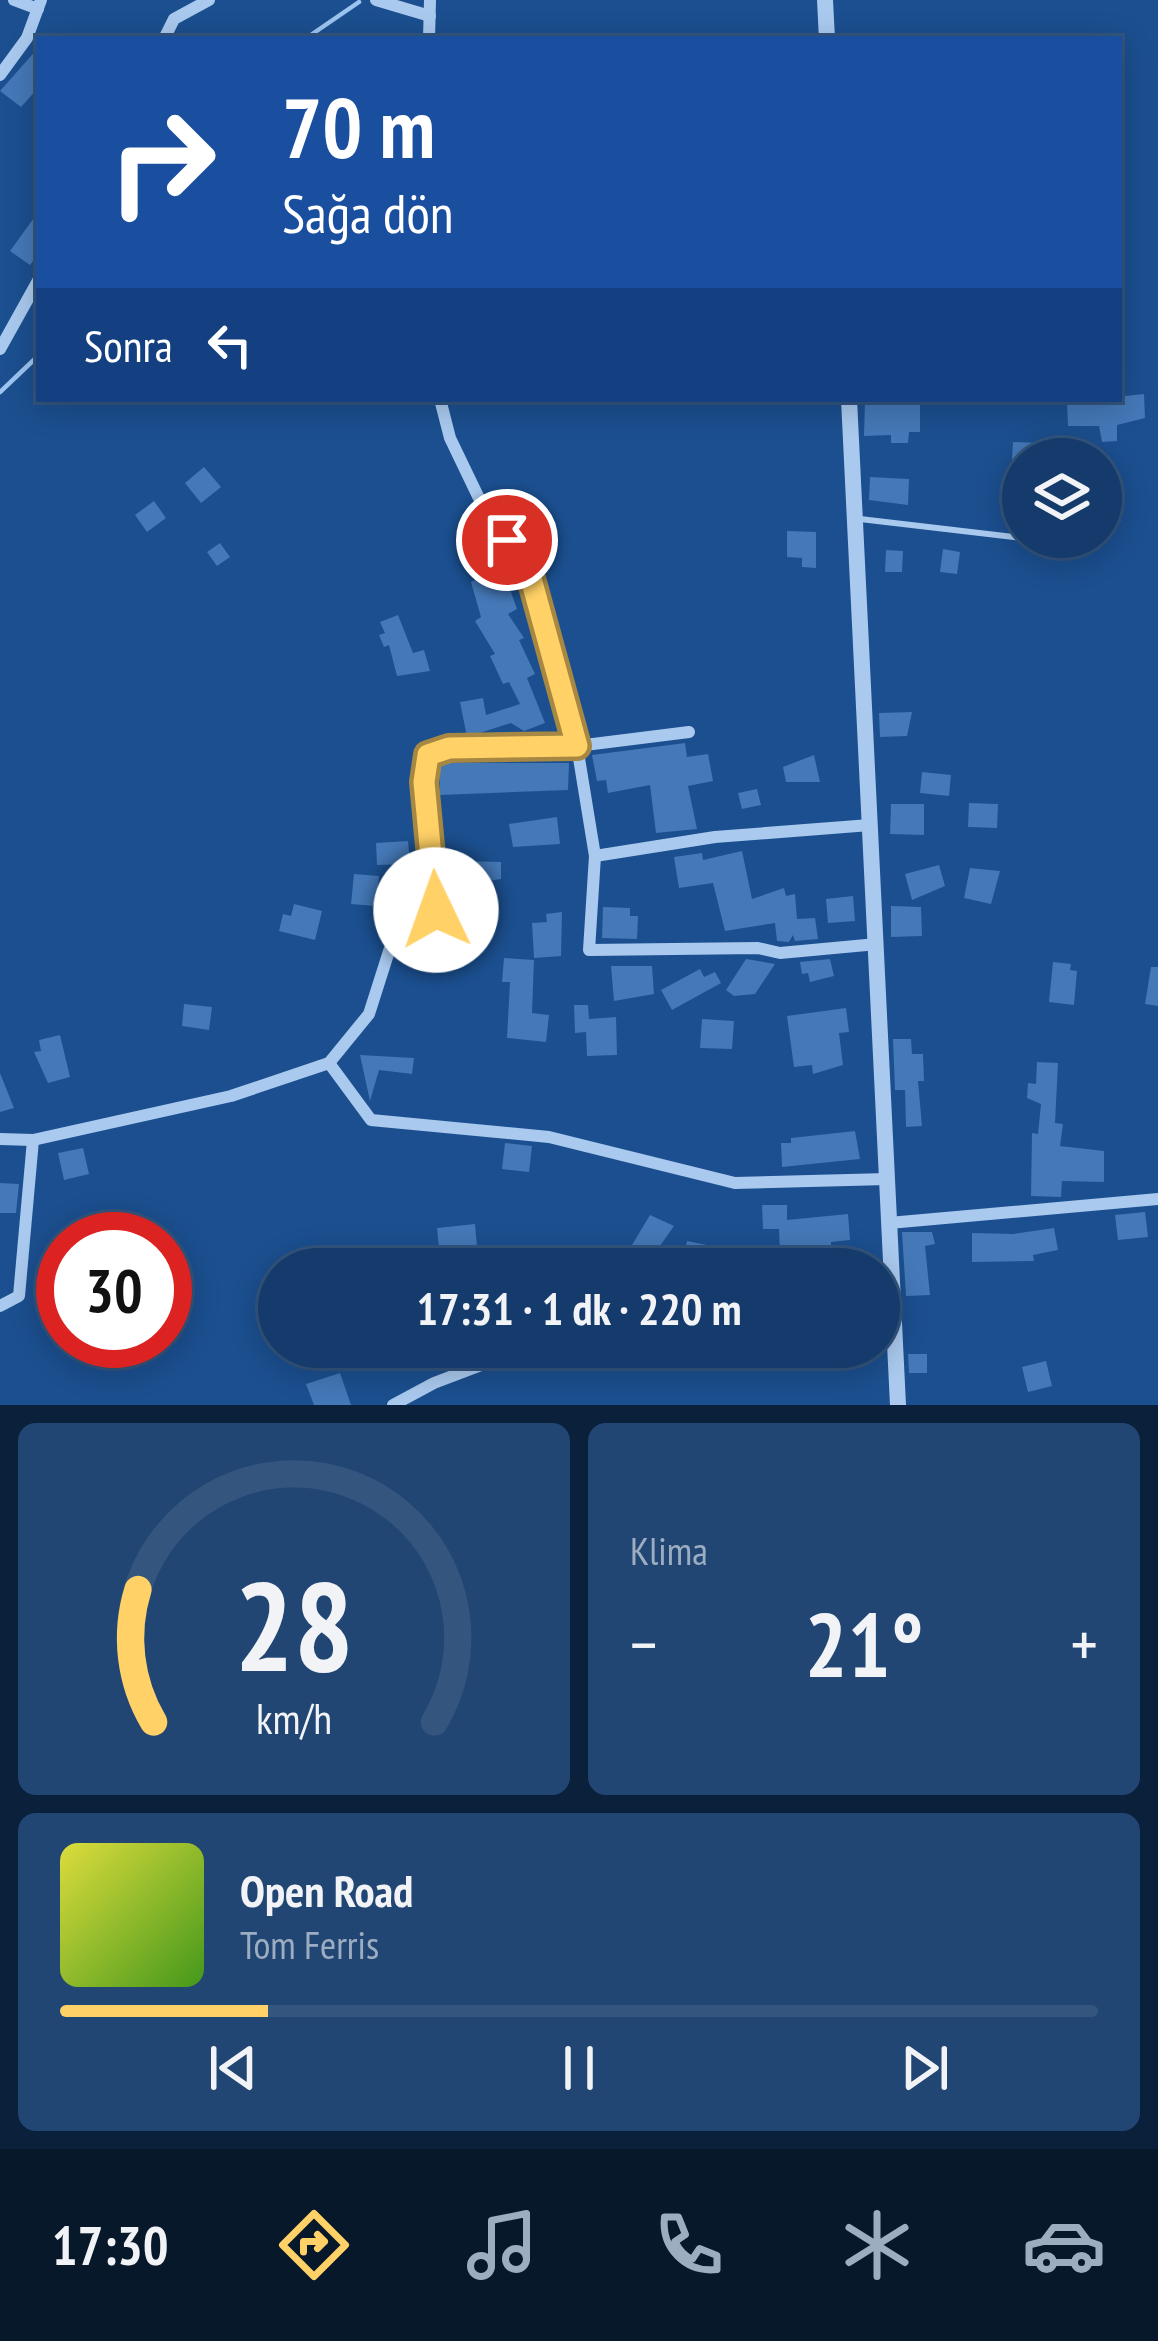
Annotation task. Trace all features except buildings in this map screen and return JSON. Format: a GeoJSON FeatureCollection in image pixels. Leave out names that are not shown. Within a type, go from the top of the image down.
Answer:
{"type":"FeatureCollection","features":[{"type":"Feature","properties":{"kind":"street"},"geometry":{"type":"LineString","coordinates":[[0,75],[27,38],[39,4],[14,0]]}},
{"type":"Feature","properties":{"kind":"street"},"geometry":{"type":"LineString","coordinates":[[166,36],[174,19],[209,0]]}},
{"type":"Feature","properties":{"kind":"street"},"geometry":{"type":"LineString","coordinates":[[376,0],[430,16]]}},
{"type":"Feature","properties":{"kind":"street"},"geometry":{"type":"LineString","coordinates":[[429,36],[430,0]]}},
{"type":"Feature","properties":{"kind":"street"},"geometry":{"type":"LineString","coordinates":[[825,0],[827,36]]}},
{"type":"Feature","properties":{"kind":"street"},"geometry":{"type":"LineString","coordinates":[[0,349],[36,284]]}},
{"type":"Feature","properties":{"kind":"street"},"geometry":{"type":"LineString","coordinates":[[441,402],[450,438],[488,517],[527,564],[577,746],[595,856],[589,950],[758,948],[780,953],[877,944]]}},
{"type":"Feature","properties":{"kind":"street"},"geometry":{"type":"LineString","coordinates":[[849,402],[888,1248]]}},
{"type":"Feature","properties":{"kind":"street"},"geometry":{"type":"LineString","coordinates":[[0,1139],[33,1140],[231,1096],[329,1063],[369,1014],[390,948],[434,924],[434,860],[424,782],[428,755],[449,748],[577,746],[688,731]]}},
{"type":"Feature","properties":{"kind":"street"},"geometry":{"type":"LineString","coordinates":[[595,856],[715,837],[870,825]]}},
{"type":"Feature","properties":{"kind":"street"},"geometry":{"type":"LineString","coordinates":[[329,1063],[371,1120],[549,1137],[735,1183],[887,1179]]}},
{"type":"Feature","properties":{"kind":"street"},"geometry":{"type":"LineString","coordinates":[[0,1306],[19,1296],[33,1140]]}},
{"type":"Feature","properties":{"kind":"street"},"geometry":{"type":"LineString","coordinates":[[889,1223],[1158,1199]]}},
{"type":"Feature","properties":{"kind":"street"},"geometry":{"type":"LineString","coordinates":[[393,1405],[474,1368]]}},
{"type":"Feature","properties":{"kind":"street"},"geometry":{"type":"LineString","coordinates":[[893,1368],[898,1405]]}},
{"type":"Feature","properties":{"kind":"lane"},"geometry":{"type":"LineString","coordinates":[[856,519],[1002,536]]}},
{"type":"Feature","properties":{"kind":"waterway"},"geometry":{"type":"LineString","coordinates":[[309,36],[359,2]]}},
{"type":"Feature","properties":{"kind":"waterway"},"geometry":{"type":"LineString","coordinates":[[0,392],[36,358]]}},
{"type":"Feature","properties":{"kind":"route"},"geometry":{"type":"LineString","coordinates":[[436,910],[424,782],[428,755],[449,748],[577,746],[527,564],[507,540]]}}]}
